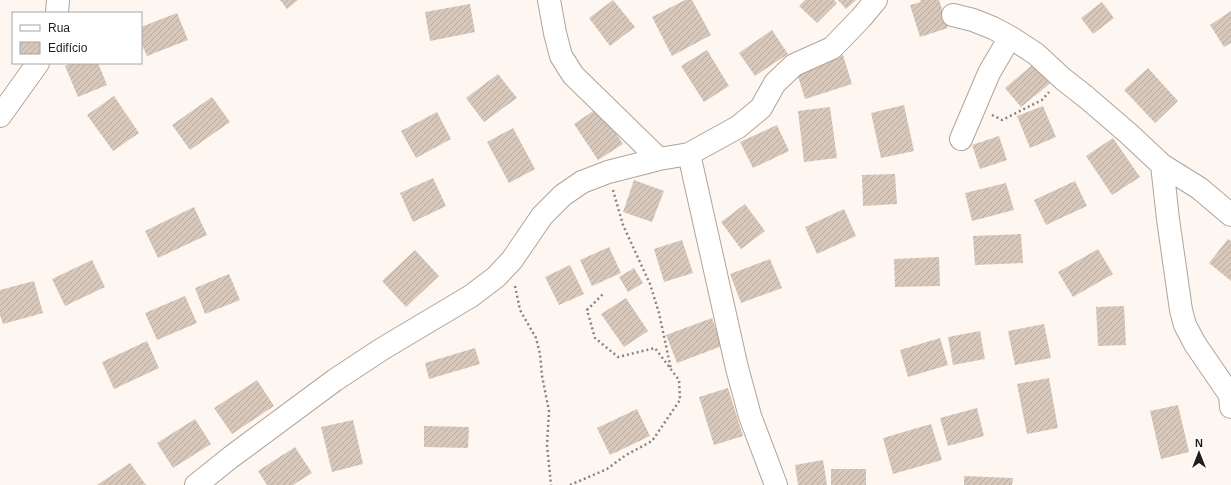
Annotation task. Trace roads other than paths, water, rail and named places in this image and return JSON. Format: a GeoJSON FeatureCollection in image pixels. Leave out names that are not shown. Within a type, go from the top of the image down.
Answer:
{"type":"FeatureCollection","features":[{"type":"Feature","properties":{"kind":"street"},"geometry":{"type":"LineString","coordinates":[[57,12],[58,0]]}},
{"type":"Feature","properties":{"kind":"street"},"geometry":{"type":"LineString","coordinates":[[550,0],[555,33],[561,56],[573,75],[659,159]]}},
{"type":"Feature","properties":{"kind":"street"},"geometry":{"type":"LineString","coordinates":[[196,485],[231,457],[335,380],[382,349],[471,296],[496,277],[512,260],[542,216],[563,195],[582,182],[608,172],[659,159],[689,154],[738,127],[761,108],[775,83],[794,65],[832,48],[876,0]]}},
{"type":"Feature","properties":{"kind":"street"},"geometry":{"type":"LineString","coordinates":[[953,15],[973,20],[993,28],[1010,36],[1036,54],[1063,79],[1097,106],[1162,165],[1199,188],[1231,215]]}},
{"type":"Feature","properties":{"kind":"street"},"geometry":{"type":"LineString","coordinates":[[961,139],[989,73],[1010,36]]}},
{"type":"Feature","properties":{"kind":"street"},"geometry":{"type":"LineString","coordinates":[[0,116],[37,64]]}},
{"type":"Feature","properties":{"kind":"street"},"geometry":{"type":"LineString","coordinates":[[689,154],[737,368],[750,416],[776,485]]}},
{"type":"Feature","properties":{"kind":"street"},"geometry":{"type":"LineString","coordinates":[[1162,165],[1168,219],[1185,325],[1195,344],[1231,394]]}}]}
